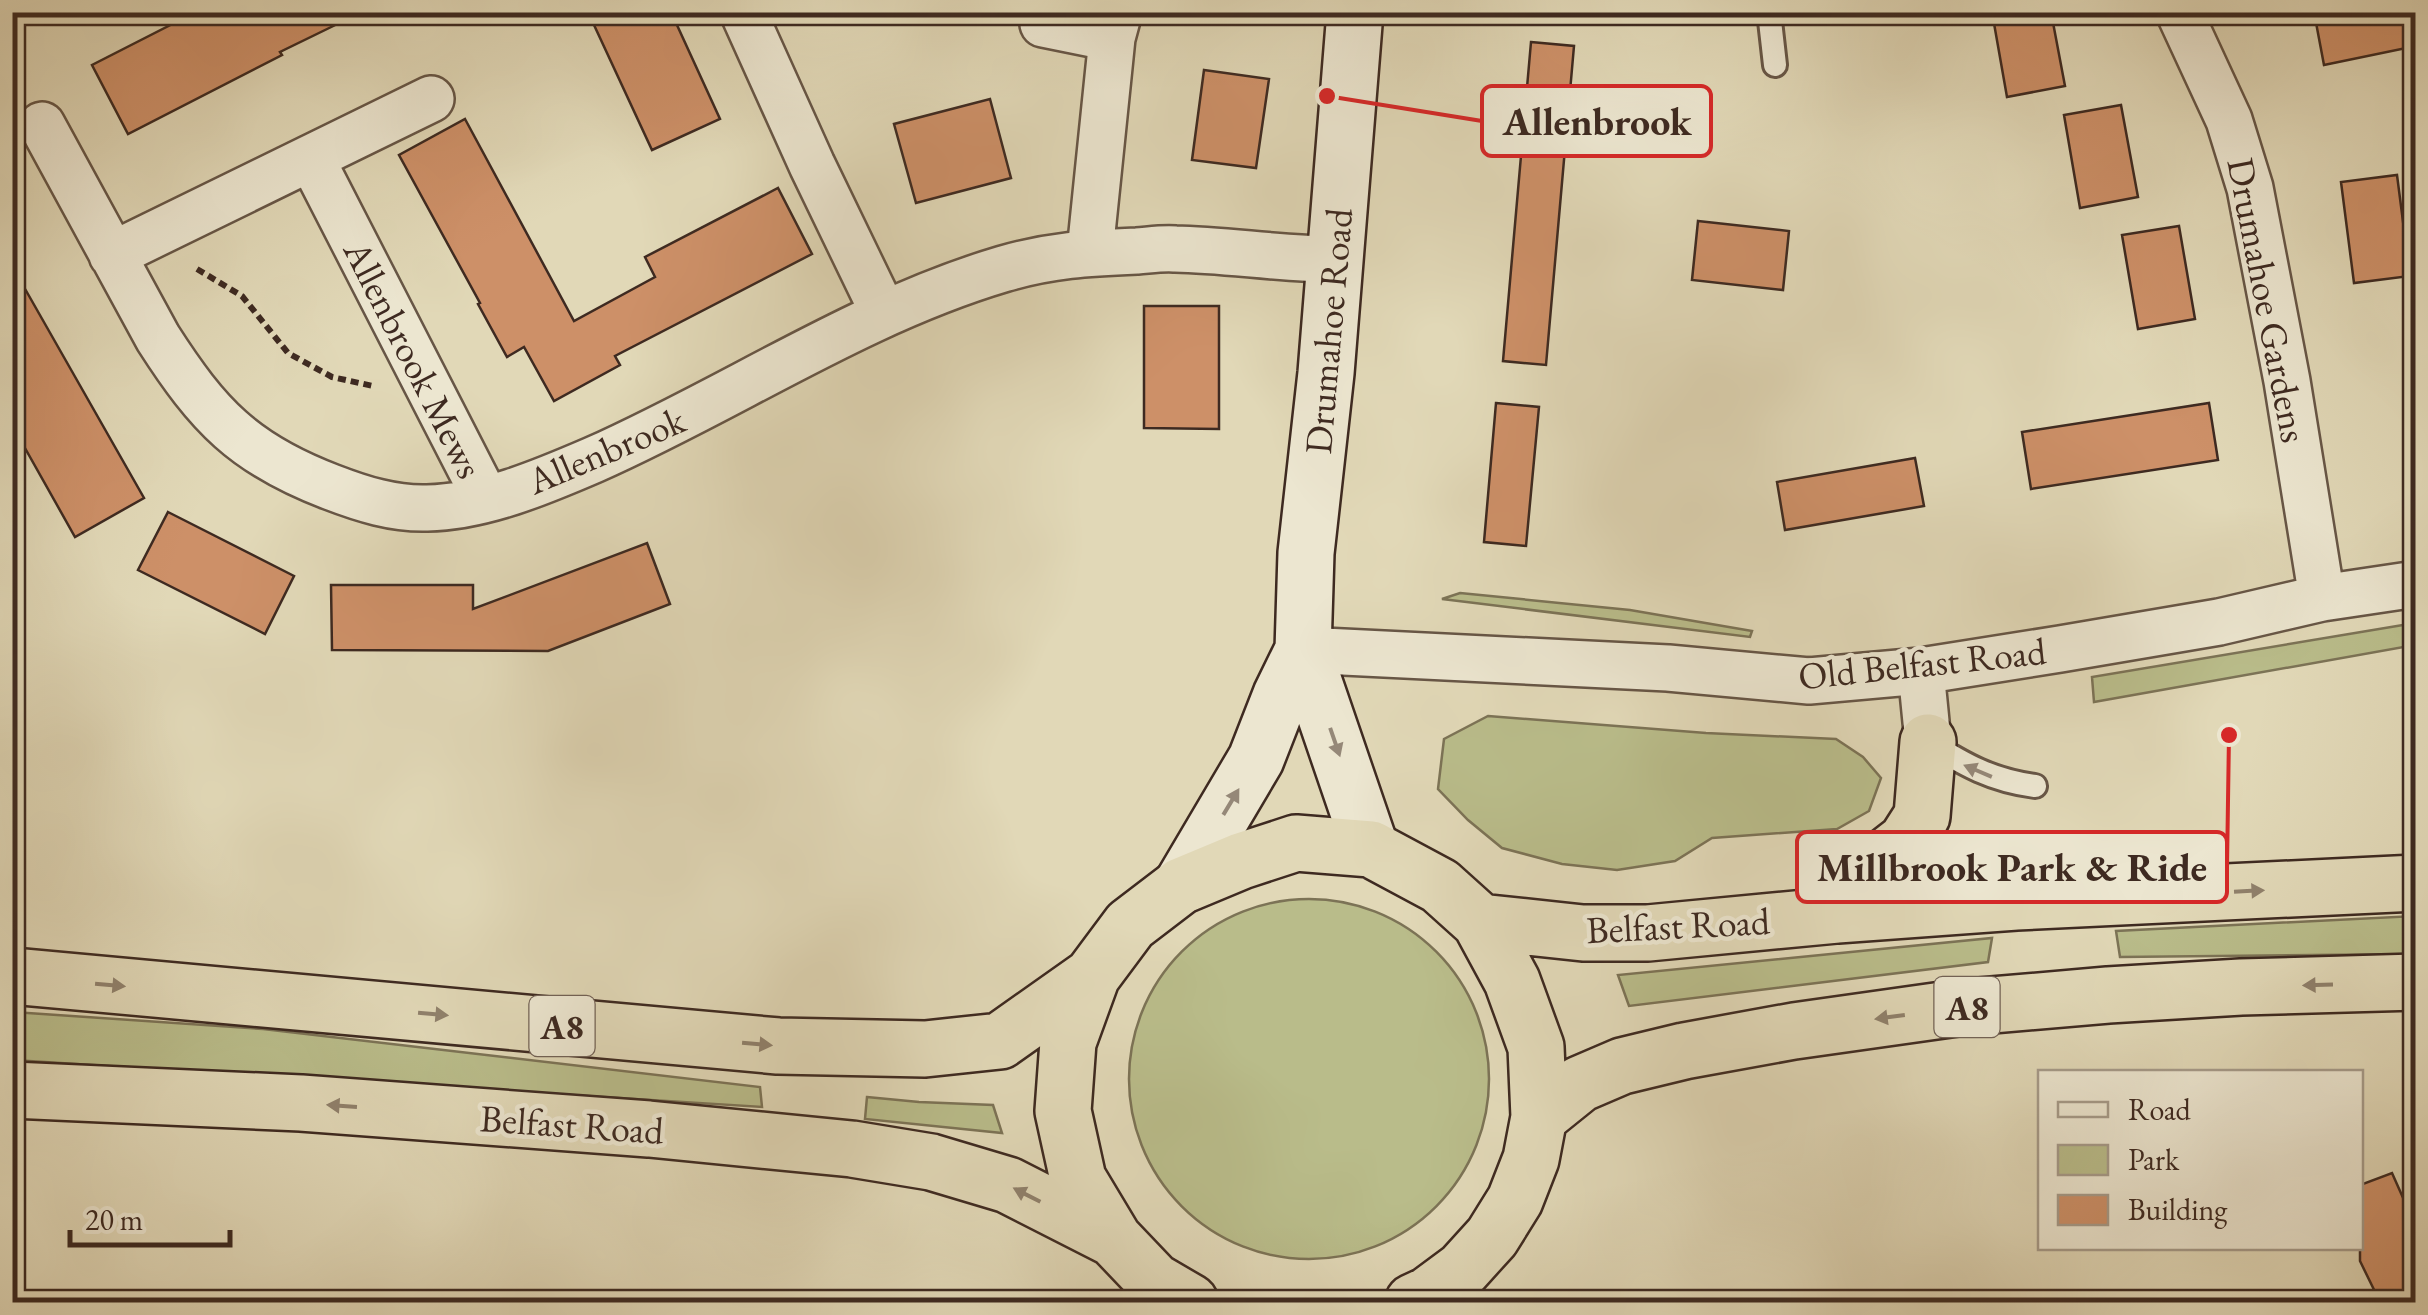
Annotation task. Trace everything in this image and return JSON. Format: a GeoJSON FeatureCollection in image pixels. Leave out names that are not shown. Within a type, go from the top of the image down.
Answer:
{"type":"FeatureCollection","features":[{"type":"Feature","properties":{"kind":"highway"},"geometry":{"type":"LineString","coordinates":[[1837,915],[1888,855],[1906,841],[1922,816],[1928,742]]}},
{"type":"Feature","properties":{"kind":"highway","name":"A8"},"geometry":{"type":"LineString","coordinates":[[1190,1302],[1154,1281],[1114,1239],[1078,1179],[1063,1111],[1068,1042],[1092,976],[1130,925],[1181,886],[1240,861],[1296,844],[1372,849],[1440,886],[1480,922],[1512,981],[1536,1047],[1539,1117],[1531,1159],[1515,1200],[1492,1237],[1463,1269],[1413,1302]]}},
{"type":"Feature","properties":{"kind":"highway","name":"Belfast Road"},"geometry":{"type":"LineString","coordinates":[[1480,922],[1583,933],[1648,932],[2061,900],[2416,883]]}},
{"type":"Feature","properties":{"kind":"highway","name":"A8"},"geometry":{"type":"LineString","coordinates":[[12,976],[778,1046],[925,1049],[1000,1041],[1092,976]]}},
{"type":"Feature","properties":{"kind":"highway","name":"A8"},"geometry":{"type":"LineString","coordinates":[[1539,1117],[1580,1084],[1622,1066],[1794,1031],[1957,1008],[2108,995],[2416,982]]}},
{"type":"Feature","properties":{"kind":"highway","name":"Belfast Road"},"geometry":{"type":"LineString","coordinates":[[12,1090],[302,1103],[649,1129],[852,1149],[931,1162],[1008,1185],[1114,1239]]}},
{"type":"Feature","properties":{"kind":"main road","name":"Drumahoe Road"},"geometry":{"type":"LineString","coordinates":[[1355,12],[1326,373],[1306,553],[1303,650],[1372,849]]}},
{"type":"Feature","properties":{"kind":"main road","name":"Drumahoe Road"},"geometry":{"type":"LineString","coordinates":[[1181,886],[1256,759],[1303,650]]}},
{"type":"Feature","properties":{"kind":"street"},"geometry":{"type":"LineString","coordinates":[[744,12],[884,314]]}},
{"type":"Feature","properties":{"kind":"street","name":"Drumahoe Gardens"},"geometry":{"type":"LineString","coordinates":[[2179,12],[2229,120],[2250,188],[2322,598]]}},
{"type":"Feature","properties":{"kind":"street"},"geometry":{"type":"LineString","coordinates":[[1043,24],[1116,25],[1090,252]]}},
{"type":"Feature","properties":{"kind":"street"},"geometry":{"type":"LineString","coordinates":[[112,256],[431,99]]}},
{"type":"Feature","properties":{"kind":"street","name":"Allenbrook Mews"},"geometry":{"type":"LineString","coordinates":[[42,126],[176,366],[230,431],[293,472],[398,506],[431,508],[486,499],[311,158]]}},
{"type":"Feature","properties":{"kind":"street","name":"Allenbrook"},"geometry":{"type":"LineString","coordinates":[[486,499],[560,474],[644,437],[920,297],[1000,270],[1047,257],[1172,248],[1333,260]]}},
{"type":"Feature","properties":{"kind":"street","name":"Old Belfast Road"},"geometry":{"type":"LineString","coordinates":[[1303,650],[1668,668],[1809,680],[1920,671],[2219,622],[2322,598],[2416,584]]}},
{"type":"Feature","properties":{"kind":"street"},"geometry":{"type":"LineString","coordinates":[[1920,671],[1928,742]]}},
{"type":"Feature","properties":{"kind":"lane"},"geometry":{"type":"LineString","coordinates":[[1769,12],[1775,65]]}},
{"type":"Feature","properties":{"kind":"lane"},"geometry":{"type":"LineString","coordinates":[[1928,742],[1967,767],[2006,782],[2034,786]]}},
{"type":"Feature","properties":{"kind":"path"},"geometry":{"type":"LineString","coordinates":[[192,266],[242,296],[288,353],[332,378],[380,388],[401,385],[422,375]]}},
{"type":"Feature","properties":{"kind":"green space"},"geometry":{"type":"Polygon","coordinates":[[[1460,593],[1630,610],[1752,631],[1750,637],[1442,599],[1460,593]]]}},
{"type":"Feature","properties":{"kind":"green space"},"geometry":{"type":"Polygon","coordinates":[[[2415,623],[2415,645],[2094,702],[2092,677],[2415,623]]]}},
{"type":"Feature","properties":{"kind":"green space"},"geometry":{"type":"Polygon","coordinates":[[[1488,716],[1836,739],[1863,757],[1881,778],[1869,811],[1837,829],[1712,838],[1675,861],[1617,870],[1562,864],[1502,848],[1438,789],[1444,739],[1488,716]]]}},
{"type":"Feature","properties":{"kind":"green space"},"geometry":{"type":"Polygon","coordinates":[[[1309,899],[1344,902],[1378,912],[1409,929],[1436,952],[1459,979],[1476,1010],[1486,1044],[1486,1114],[1476,1148],[1459,1179],[1436,1206],[1409,1229],[1378,1246],[1344,1256],[1309,1259],[1274,1256],[1240,1246],[1209,1229],[1182,1206],[1159,1179],[1142,1148],[1132,1114],[1129,1079],[1132,1044],[1142,1010],[1159,979],[1182,952],[1209,929],[1240,912],[1274,902],[1309,899]]]}},
{"type":"Feature","properties":{"kind":"green space"},"geometry":{"type":"Polygon","coordinates":[[[2415,916],[2415,954],[2120,957],[2116,931],[2415,916]]]}},
{"type":"Feature","properties":{"kind":"green space"},"geometry":{"type":"Polygon","coordinates":[[[1992,938],[1988,962],[1629,1006],[1618,975],[1992,938]]]}},
{"type":"Feature","properties":{"kind":"green space"},"geometry":{"type":"Polygon","coordinates":[[[13,1012],[263,1029],[760,1087],[762,1107],[13,1060],[13,1012]]]}},
{"type":"Feature","properties":{"kind":"green space"},"geometry":{"type":"Polygon","coordinates":[[[867,1097],[993,1105],[1002,1133],[865,1119],[867,1097]]]}},
{"type":"Feature","properties":{"kind":"building"},"geometry":{"type":"Polygon","coordinates":[[[196,12],[362,12],[128,134],[92,65],[196,12]]]}},
{"type":"Feature","properties":{"kind":"building"},"geometry":{"type":"Polygon","coordinates":[[[588,12],[671,12],[720,119],[652,150],[588,12]]]}},
{"type":"Feature","properties":{"kind":"building"},"geometry":{"type":"Polygon","coordinates":[[[1992,12],[2051,12],[2065,86],[2007,97],[1992,12]]]}},
{"type":"Feature","properties":{"kind":"building"},"geometry":{"type":"Polygon","coordinates":[[[2314,12],[2416,12],[2416,46],[2324,65],[2314,12]]]}},
{"type":"Feature","properties":{"kind":"building"},"geometry":{"type":"Polygon","coordinates":[[[1531,42],[1574,46],[1546,365],[1503,361],[1531,42]]]}},
{"type":"Feature","properties":{"kind":"building"},"geometry":{"type":"Polygon","coordinates":[[[1204,70],[1269,79],[1256,168],[1192,160],[1204,70]]]}},
{"type":"Feature","properties":{"kind":"building"},"geometry":{"type":"Polygon","coordinates":[[[990,99],[1011,178],[916,203],[894,124],[990,99]]]}},
{"type":"Feature","properties":{"kind":"building"},"geometry":{"type":"Polygon","coordinates":[[[2121,105],[2138,197],[2080,208],[2064,115],[2121,105]]]}},
{"type":"Feature","properties":{"kind":"building"},"geometry":{"type":"Polygon","coordinates":[[[465,119],[574,321],[655,277],[645,257],[778,188],[812,254],[615,356],[620,365],[554,401],[524,347],[507,357],[399,155],[465,119]]]}},
{"type":"Feature","properties":{"kind":"building"},"geometry":{"type":"Polygon","coordinates":[[[2397,175],[2410,276],[2354,283],[2341,182],[2397,175]]]}},
{"type":"Feature","properties":{"kind":"building"},"geometry":{"type":"Polygon","coordinates":[[[1698,221],[1789,231],[1783,290],[1692,280],[1698,221]]]}},
{"type":"Feature","properties":{"kind":"building"},"geometry":{"type":"Polygon","coordinates":[[[2179,226],[2195,319],[2138,329],[2122,235],[2179,226]]]}},
{"type":"Feature","properties":{"kind":"building"},"geometry":{"type":"Polygon","coordinates":[[[12,266],[144,498],[75,537],[12,425],[12,266]]]}},
{"type":"Feature","properties":{"kind":"building"},"geometry":{"type":"Polygon","coordinates":[[[1144,306],[1219,306],[1219,429],[1144,428],[1144,306]]]}},
{"type":"Feature","properties":{"kind":"building"},"geometry":{"type":"Polygon","coordinates":[[[1496,403],[1539,407],[1526,546],[1484,542],[1496,403]]]}},
{"type":"Feature","properties":{"kind":"building"},"geometry":{"type":"Polygon","coordinates":[[[2209,403],[2218,460],[2031,489],[2022,432],[2209,403]]]}},
{"type":"Feature","properties":{"kind":"building"},"geometry":{"type":"Polygon","coordinates":[[[1915,458],[1924,506],[1785,530],[1777,482],[1915,458]]]}},
{"type":"Feature","properties":{"kind":"building"},"geometry":{"type":"Polygon","coordinates":[[[168,512],[294,576],[265,634],[138,570],[168,512]]]}},
{"type":"Feature","properties":{"kind":"building"},"geometry":{"type":"Polygon","coordinates":[[[647,543],[670,604],[548,651],[332,650],[331,585],[473,585],[473,609],[647,543]]]}},
{"type":"Feature","properties":{"kind":"building"},"geometry":{"type":"Polygon","coordinates":[[[2392,1173],[2416,1227],[2416,1285],[2379,1300],[2360,1261],[2363,1184],[2392,1173]]]}},
{"type":"Feature","properties":{"kind":"place","name":"Allenbrook"},"geometry":{"type":"Point","coordinates":[1327,96]}},
{"type":"Feature","properties":{"kind":"place","name":"Millbrook Park & Ride"},"geometry":{"type":"Point","coordinates":[2229,735]}}]}
